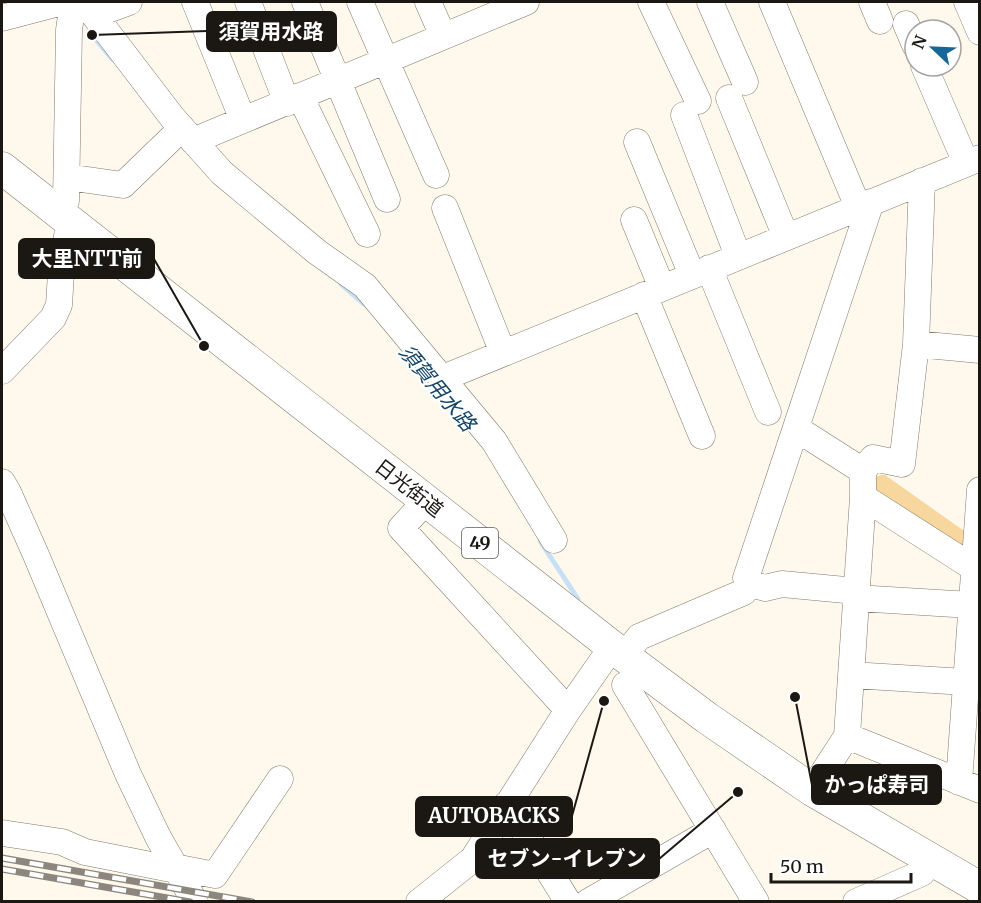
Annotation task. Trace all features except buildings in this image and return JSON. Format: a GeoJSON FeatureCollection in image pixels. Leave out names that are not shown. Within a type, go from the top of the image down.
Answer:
{"type":"FeatureCollection","features":[{"type":"Feature","properties":{"kind":"main road","name":"日光街道"},"geometry":{"type":"LineString","coordinates":[[2,168],[426,501],[620,663],[707,718],[812,790],[980,888]]}},
{"type":"Feature","properties":{"kind":"street"},"geometry":{"type":"LineString","coordinates":[[2,18],[63,2]]}},
{"type":"Feature","properties":{"kind":"street"},"geometry":{"type":"LineString","coordinates":[[2,372],[53,318],[59,305],[67,236],[68,54],[73,2]]}},
{"type":"Feature","properties":{"kind":"street"},"geometry":{"type":"LineString","coordinates":[[86,8],[129,2]]}},
{"type":"Feature","properties":{"kind":"street"},"geometry":{"type":"LineString","coordinates":[[195,2],[243,120]]}},
{"type":"Feature","properties":{"kind":"street"},"geometry":{"type":"LineString","coordinates":[[248,2],[293,99],[367,234]]}},
{"type":"Feature","properties":{"kind":"street"},"geometry":{"type":"LineString","coordinates":[[304,2],[387,199]]}},
{"type":"Feature","properties":{"kind":"street"},"geometry":{"type":"LineString","coordinates":[[360,2],[435,175]]}},
{"type":"Feature","properties":{"kind":"street"},"geometry":{"type":"LineString","coordinates":[[428,2],[443,36]]}},
{"type":"Feature","properties":{"kind":"street"},"geometry":{"type":"LineString","coordinates":[[67,177],[123,185],[188,135],[243,120],[526,2]]}},
{"type":"Feature","properties":{"kind":"street"},"geometry":{"type":"LineString","coordinates":[[651,2],[691,108],[738,256]]}},
{"type":"Feature","properties":{"kind":"street"},"geometry":{"type":"LineString","coordinates":[[710,2],[786,237]]}},
{"type":"Feature","properties":{"kind":"street"},"geometry":{"type":"LineString","coordinates":[[419,902],[472,859],[568,710],[620,663],[639,637],[744,592],[748,584],[746,578],[797,429],[864,205],[772,2]]}},
{"type":"Feature","properties":{"kind":"street"},"geometry":{"type":"LineString","coordinates":[[967,2],[980,32]]}},
{"type":"Feature","properties":{"kind":"street"},"geometry":{"type":"LineString","coordinates":[[86,8],[188,135],[222,173],[317,252],[365,286],[494,441],[554,540]]}},
{"type":"Feature","properties":{"kind":"street"},"geometry":{"type":"LineString","coordinates":[[443,378],[973,160],[930,78]]}},
{"type":"Feature","properties":{"kind":"street"},"geometry":{"type":"LineString","coordinates":[[637,142],[768,412]]}},
{"type":"Feature","properties":{"kind":"street"},"geometry":{"type":"LineString","coordinates":[[812,790],[847,736],[863,471],[873,458],[902,464],[916,344],[922,181]]}},
{"type":"Feature","properties":{"kind":"street"},"geometry":{"type":"LineString","coordinates":[[445,208],[503,353]]}},
{"type":"Feature","properties":{"kind":"street"},"geometry":{"type":"LineString","coordinates":[[634,220],[653,292],[702,436]]}},
{"type":"Feature","properties":{"kind":"street"},"geometry":{"type":"LineString","coordinates":[[916,344],[980,350]]}},
{"type":"Feature","properties":{"kind":"street"},"geometry":{"type":"LineString","coordinates":[[797,429],[863,471]]}},
{"type":"Feature","properties":{"kind":"street"},"geometry":{"type":"LineString","coordinates":[[2,482],[36,555],[128,774],[158,837],[195,902]]}},
{"type":"Feature","properties":{"kind":"street"},"geometry":{"type":"LineString","coordinates":[[847,736],[969,786],[966,682],[980,490]]}},
{"type":"Feature","properties":{"kind":"street"},"geometry":{"type":"LineString","coordinates":[[863,497],[976,556]]}},
{"type":"Feature","properties":{"kind":"street"},"geometry":{"type":"LineString","coordinates":[[426,501],[400,528],[568,710]]}},
{"type":"Feature","properties":{"kind":"street"},"geometry":{"type":"LineString","coordinates":[[748,584],[765,588],[782,584],[856,595],[971,605]]}},
{"type":"Feature","properties":{"kind":"street"},"geometry":{"type":"LineString","coordinates":[[620,663],[750,900]]}},
{"type":"Feature","properties":{"kind":"street"},"geometry":{"type":"LineString","coordinates":[[851,675],[966,682]]}},
{"type":"Feature","properties":{"kind":"street"},"geometry":{"type":"LineString","coordinates":[[2,833],[62,842],[85,852],[215,875],[280,779]]}},
{"type":"Feature","properties":{"kind":"street"},"geometry":{"type":"LineString","coordinates":[[507,804],[568,902]]}},
{"type":"Feature","properties":{"kind":"street"},"geometry":{"type":"LineString","coordinates":[[588,902],[713,830]]}},
{"type":"Feature","properties":{"kind":"street"},"geometry":{"type":"LineString","coordinates":[[856,902],[922,873],[932,861]]}},
{"type":"Feature","properties":{"kind":"shaded area"},"geometry":{"type":"Polygon","coordinates":[[[885,475],[967,533],[960,553],[871,491],[875,477],[885,475]]]}},
{"type":"Feature","properties":{"kind":"waterway","name":"須賀用水路"},"geometry":{"type":"LineString","coordinates":[[92,35],[112,59]]}},
{"type":"Feature","properties":{"kind":"waterway","name":"須賀用水路"},"geometry":{"type":"LineString","coordinates":[[341,284],[364,304]]}},
{"type":"Feature","properties":{"kind":"waterway","name":"須賀用水路"},"geometry":{"type":"LineString","coordinates":[[540,541],[578,599]]}},
{"type":"Feature","properties":{"kind":"railway"},"geometry":{"type":"LineString","coordinates":[[2,858],[252,902]]}},
{"type":"Feature","properties":{"kind":"railway"},"geometry":{"type":"LineString","coordinates":[[2,869],[190,902]]}},
{"type":"Feature","properties":{"kind":"place","name":"須賀用水路"},"geometry":{"type":"Point","coordinates":[92,35]}},
{"type":"Feature","properties":{"kind":"place","name":"大里NTT前"},"geometry":{"type":"Point","coordinates":[204,346]}},
{"type":"Feature","properties":{"kind":"place","name":"かっぱ寿司"},"geometry":{"type":"Point","coordinates":[795,697]}},
{"type":"Feature","properties":{"kind":"place","name":"AUTOBACKS"},"geometry":{"type":"Point","coordinates":[604,701]}},
{"type":"Feature","properties":{"kind":"place","name":"セブン-イレブン"},"geometry":{"type":"Point","coordinates":[738,792]}}]}
